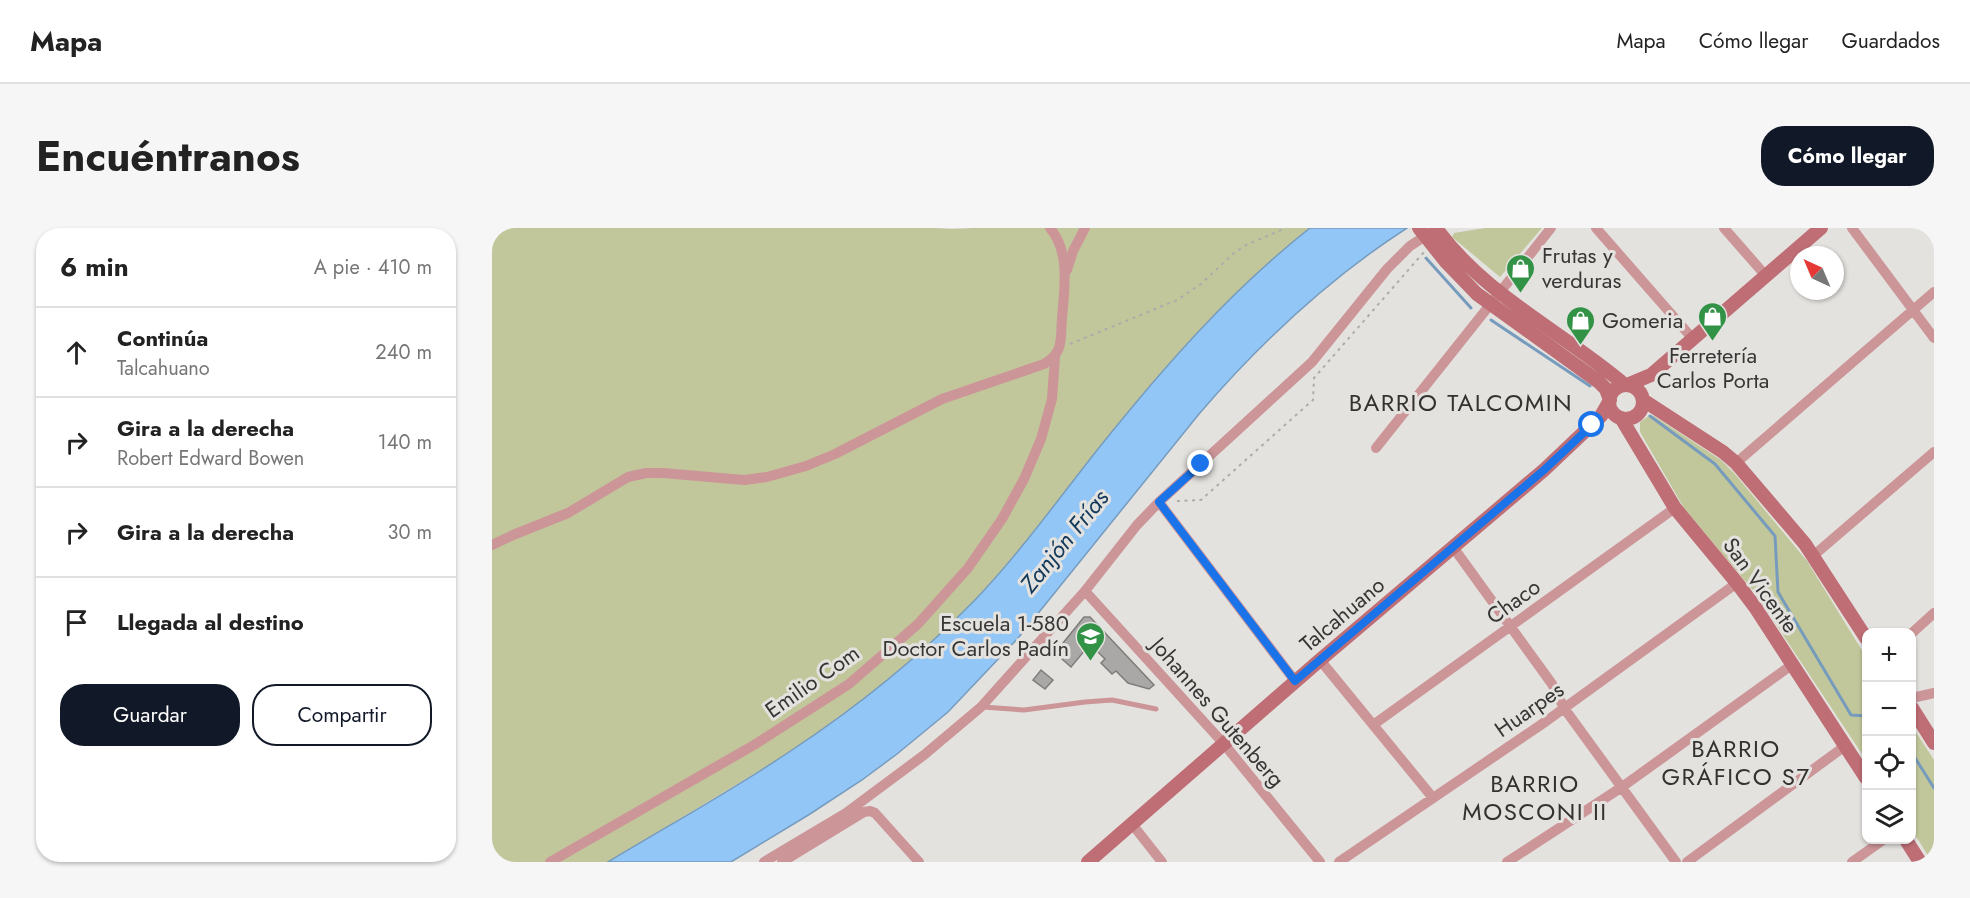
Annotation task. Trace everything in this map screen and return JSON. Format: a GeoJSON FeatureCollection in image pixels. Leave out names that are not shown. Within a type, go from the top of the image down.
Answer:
{"type":"FeatureCollection","features":[{"type":"Feature","properties":{"kind":"main road"},"geometry":{"type":"LineString","coordinates":[[1610,401],[1615,390],[1651,375],[1821,228]]}},
{"type":"Feature","properties":{"kind":"main road"},"geometry":{"type":"LineString","coordinates":[[1432,233],[1499,292],[1626,385],[1637,389],[1643,399],[1736,463],[1813,556],[1862,632]]}},
{"type":"Feature","properties":{"kind":"main road"},"geometry":{"type":"LineString","coordinates":[[1432,233],[1462,280],[1489,305],[1599,382],[1606,389],[1612,410],[1619,418],[1632,418],[1637,415],[1643,406],[1651,375]]}},
{"type":"Feature","properties":{"kind":"main road","name":"Talcahuano"},"geometry":{"type":"LineString","coordinates":[[1088,862],[1295,681],[1544,470],[1601,416],[1610,401]]}},
{"type":"Feature","properties":{"kind":"main road","name":"Talcahuano"},"geometry":{"type":"LineString","coordinates":[[1544,470],[1619,418]]}},
{"type":"Feature","properties":{"kind":"main road","name":"San Vicente"},"geometry":{"type":"LineString","coordinates":[[1619,418],[1675,508],[1737,583],[1793,664],[1862,772]]}},
{"type":"Feature","properties":{"kind":"main road"},"geometry":{"type":"LineString","coordinates":[[1916,716],[1934,743]]}},
{"type":"Feature","properties":{"kind":"main road"},"geometry":{"type":"LineString","coordinates":[[1909,844],[1920,862]]}},
{"type":"Feature","properties":{"kind":"street"},"geometry":{"type":"LineString","coordinates":[[1050,228],[1059,242],[1064,261],[1065,279]]}},
{"type":"Feature","properties":{"kind":"street"},"geometry":{"type":"LineString","coordinates":[[1065,279],[1072,251],[1085,228]]}},
{"type":"Feature","properties":{"kind":"street"},"geometry":{"type":"LineString","coordinates":[[1376,448],[1551,228]]}},
{"type":"Feature","properties":{"kind":"street"},"geometry":{"type":"LineString","coordinates":[[1596,228],[1693,339]]}},
{"type":"Feature","properties":{"kind":"street"},"geometry":{"type":"LineString","coordinates":[[1724,228],[1766,276]]}},
{"type":"Feature","properties":{"kind":"street"},"geometry":{"type":"LineString","coordinates":[[1852,228],[1934,338]]}},
{"type":"Feature","properties":{"kind":"street"},"geometry":{"type":"LineString","coordinates":[[764,862],[846,813],[924,755],[981,707],[1085,591],[1159,502],[1312,362],[1387,269],[1410,246],[1432,233]]}},
{"type":"Feature","properties":{"kind":"street","name":"Emilio Com"},"geometry":{"type":"LineString","coordinates":[[550,862],[754,744],[849,684],[918,624],[968,568],[1002,519],[1024,479],[1041,440],[1052,399],[1065,279]]}},
{"type":"Feature","properties":{"kind":"street"},"geometry":{"type":"LineString","coordinates":[[1736,463],[1934,292]]}},
{"type":"Feature","properties":{"kind":"street"},"geometry":{"type":"LineString","coordinates":[[492,545],[568,513],[628,477],[646,473],[663,473],[744,480],[767,477],[806,466],[835,454],[942,399],[1023,373],[1044,364],[1057,353]]}},
{"type":"Feature","properties":{"kind":"street"},"geometry":{"type":"LineString","coordinates":[[1813,556],[1934,452]]}},
{"type":"Feature","properties":{"kind":"street"},"geometry":{"type":"LineString","coordinates":[[1159,502],[1295,681]]}},
{"type":"Feature","properties":{"kind":"street","name":"Chaco"},"geometry":{"type":"LineString","coordinates":[[1373,724],[1675,508]]}},
{"type":"Feature","properties":{"kind":"street"},"geometry":{"type":"LineString","coordinates":[[1453,547],[1552,684],[1564,708],[1676,862]]}},
{"type":"Feature","properties":{"kind":"street","name":"Huarpes"},"geometry":{"type":"LineString","coordinates":[[1339,862],[1564,708],[1737,583]]}},
{"type":"Feature","properties":{"kind":"street","name":"Johannes Gutenberg"},"geometry":{"type":"LineString","coordinates":[[1085,591],[1224,744],[1320,862]]}},
{"type":"Feature","properties":{"kind":"street"},"geometry":{"type":"LineString","coordinates":[[1916,629],[1934,613]]}},
{"type":"Feature","properties":{"kind":"street"},"geometry":{"type":"LineString","coordinates":[[1320,660],[1433,798]]}},
{"type":"Feature","properties":{"kind":"street"},"geometry":{"type":"LineString","coordinates":[[1507,862],[1622,787],[1793,664]]}},
{"type":"Feature","properties":{"kind":"street"},"geometry":{"type":"LineString","coordinates":[[1916,697],[1934,693]]}},
{"type":"Feature","properties":{"kind":"street"},"geometry":{"type":"LineString","coordinates":[[1687,862],[1845,746]]}},
{"type":"Feature","properties":{"kind":"street"},"geometry":{"type":"LineString","coordinates":[[782,862],[864,812],[870,811],[875,813],[919,862]]}},
{"type":"Feature","properties":{"kind":"street"},"geometry":{"type":"LineString","coordinates":[[1132,824],[1162,862]]}},
{"type":"Feature","properties":{"kind":"street"},"geometry":{"type":"LineString","coordinates":[[1852,862],[1877,844]]}},
{"type":"Feature","properties":{"kind":"lane"},"geometry":{"type":"LineString","coordinates":[[981,707],[1024,710],[1112,700],[1156,709]]}},
{"type":"Feature","properties":{"kind":"path"},"geometry":{"type":"LineString","coordinates":[[1057,353],[1177,300],[1201,284],[1234,253],[1246,245],[1286,228]]}},
{"type":"Feature","properties":{"kind":"path"},"geometry":{"type":"LineString","coordinates":[[1159,502],[1201,500],[1313,400],[1314,378],[1424,252],[1432,233]]}},
{"type":"Feature","properties":{"kind":"green space"},"geometry":{"type":"Polygon","coordinates":[[[492,228],[1310,228],[1259,271],[1172,360],[1007,565],[975,600],[942,633],[869,696],[790,752],[608,862],[492,862],[492,228]]]}},
{"type":"Feature","properties":{"kind":"green space"},"geometry":{"type":"Polygon","coordinates":[[[1485,228],[1542,228],[1500,277],[1452,237],[1454,233],[1485,228]]]}},
{"type":"Feature","properties":{"kind":"green space"},"geometry":{"type":"Polygon","coordinates":[[[1650,415],[1654,416],[1721,460],[1807,561],[1862,650],[1862,754],[1755,593],[1684,508],[1640,432],[1640,422],[1650,415]]]}},
{"type":"Feature","properties":{"kind":"green space"},"geometry":{"type":"Polygon","coordinates":[[[1916,732],[1934,760],[1934,862],[1916,836],[1916,732]]]}},
{"type":"Feature","properties":{"kind":"water","name":"Zanjón Frías"},"geometry":{"type":"Polygon","coordinates":[[[1310,228],[1407,228],[1323,291],[1246,362],[1199,414],[1019,637],[948,712],[862,780],[731,862],[608,862],[770,765],[816,734],[864,699],[932,642],[1007,565],[1122,419],[1198,332],[1252,278],[1310,228]]]}},
{"type":"Feature","properties":{"kind":"building"},"geometry":{"type":"Polygon","coordinates":[[[1084,617],[1090,617],[1154,685],[1149,689],[1128,683],[1116,671],[1112,674],[1101,663],[1105,659],[1090,644],[1071,667],[1055,653],[1084,617]]]}},
{"type":"Feature","properties":{"kind":"building"},"geometry":{"type":"Polygon","coordinates":[[[1041,670],[1053,680],[1045,689],[1033,680],[1041,670]]]}},
{"type":"Feature","properties":{"kind":"waterway"},"geometry":{"type":"LineString","coordinates":[[1426,258],[1471,308]]}},
{"type":"Feature","properties":{"kind":"waterway"},"geometry":{"type":"LineString","coordinates":[[1491,320],[1590,386]]}},
{"type":"Feature","properties":{"kind":"waterway"},"geometry":{"type":"LineString","coordinates":[[1650,416],[1715,464],[1775,536],[1778,592],[1851,715],[1862,716]]}},
{"type":"Feature","properties":{"kind":"waterway"},"geometry":{"type":"LineString","coordinates":[[1916,759],[1934,788]]}},
{"type":"Feature","properties":{"kind":"place","name":"Frutas y verduras"},"geometry":{"type":"Point","coordinates":[1521,294]}},
{"type":"Feature","properties":{"kind":"place","name":"Ferretería Carlos Porta"},"geometry":{"type":"Point","coordinates":[1713,342]}},
{"type":"Feature","properties":{"kind":"place","name":"Gomeria"},"geometry":{"type":"Point","coordinates":[1581,346]}},
{"type":"Feature","properties":{"kind":"place","name":"Escuela 1-580 Doctor Carlos Padín"},"geometry":{"type":"Point","coordinates":[1090,662]}},
{"type":"Feature","properties":{"kind":"district","name":"BARRIO TALCOMIN"},"geometry":{"type":"Point","coordinates":[1461,402]}},
{"type":"Feature","properties":{"kind":"district","name":"BARRIO GRÁFICO S7"},"geometry":{"type":"Point","coordinates":[1736,762]}},
{"type":"Feature","properties":{"kind":"district","name":"BARRIO MOSCONI II"},"geometry":{"type":"Point","coordinates":[1535,797]}},
{"type":"Feature","properties":{"kind":"route"},"geometry":{"type":"LineString","coordinates":[[1201,464],[1159,502],[1295,681],[1544,470],[1592,425]]}}]}
